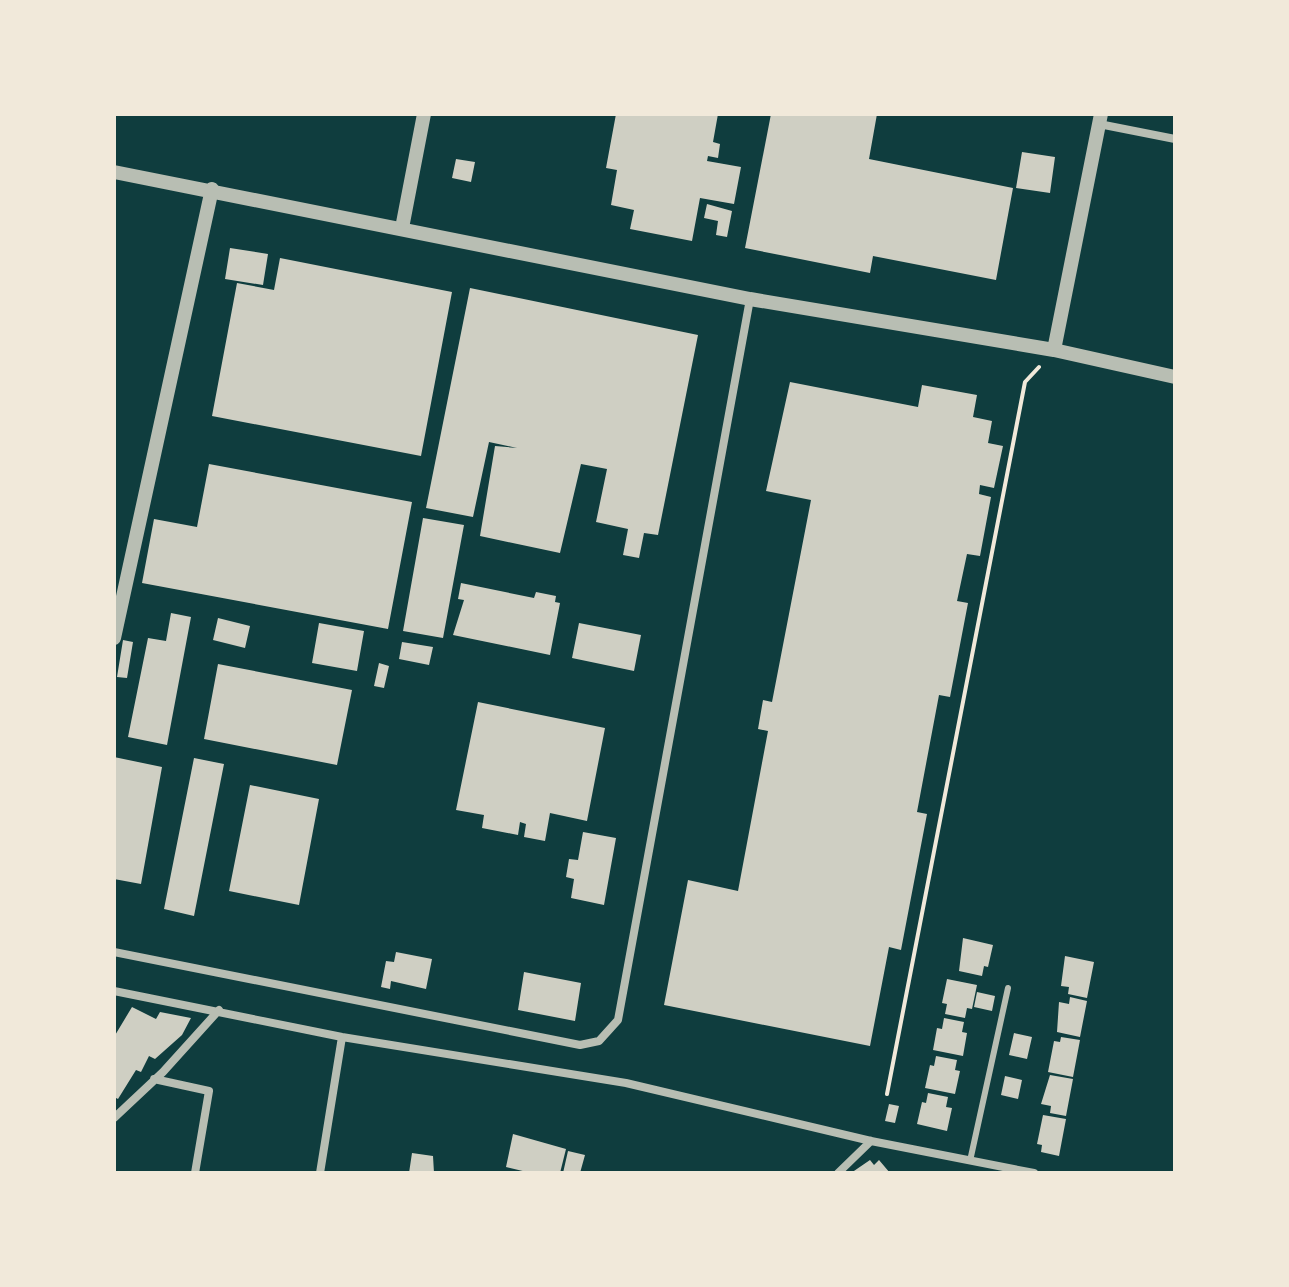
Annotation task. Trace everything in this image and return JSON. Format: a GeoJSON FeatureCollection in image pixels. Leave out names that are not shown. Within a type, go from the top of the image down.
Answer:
{"type":"FeatureCollection","features":[{"type":"Feature","properties":{"kind":"street"},"geometry":{"type":"LineString","coordinates":[[402,228],[424,114]]}},
{"type":"Feature","properties":{"kind":"street"},"geometry":{"type":"LineString","coordinates":[[1054,350],[1100,119],[1175,139]]}},
{"type":"Feature","properties":{"kind":"street"},"geometry":{"type":"LineString","coordinates":[[114,172],[212,189],[750,299],[1054,350],[1175,377]]}},
{"type":"Feature","properties":{"kind":"street"},"geometry":{"type":"LineString","coordinates":[[114,638],[212,189]]}},
{"type":"Feature","properties":{"kind":"street"},"geometry":{"type":"LineString","coordinates":[[114,952],[580,1045],[599,1041],[618,1020],[750,299]]}},
{"type":"Feature","properties":{"kind":"street"},"geometry":{"type":"LineString","coordinates":[[114,991],[342,1037],[626,1083],[871,1141],[1034,1173]]}},
{"type":"Feature","properties":{"kind":"street"},"geometry":{"type":"LineString","coordinates":[[114,1118],[219,1010]]}},
{"type":"Feature","properties":{"kind":"street"},"geometry":{"type":"LineString","coordinates":[[320,1173],[342,1037]]}},
{"type":"Feature","properties":{"kind":"street"},"geometry":{"type":"LineString","coordinates":[[154,1079],[209,1091],[195,1173]]}},
{"type":"Feature","properties":{"kind":"street"},"geometry":{"type":"LineString","coordinates":[[838,1173],[871,1141]]}},
{"type":"Feature","properties":{"kind":"lane"},"geometry":{"type":"LineString","coordinates":[[970,1161],[1008,988]]}},
{"type":"Feature","properties":{"kind":"path"},"geometry":{"type":"LineString","coordinates":[[887,1094],[1025,382],[1054,350]]}},
{"type":"Feature","properties":{"kind":"building"},"geometry":{"type":"Polygon","coordinates":[[[616,114],[718,114],[713,142],[720,144],[718,158],[708,156],[707,161],[741,167],[734,204],[700,198],[692,241],[630,229],[634,210],[611,205],[617,170],[606,168],[616,114]]]}},
{"type":"Feature","properties":{"kind":"building"},"geometry":{"type":"Polygon","coordinates":[[[771,114],[877,114],[869,159],[1013,188],[996,280],[873,256],[870,273],[745,248],[771,114]]]}},
{"type":"Feature","properties":{"kind":"building"},"geometry":{"type":"Polygon","coordinates":[[[1022,152],[1055,157],[1050,193],[1016,188],[1022,152]]]}},
{"type":"Feature","properties":{"kind":"building"},"geometry":{"type":"Polygon","coordinates":[[[456,159],[475,162],[471,182],[452,178],[456,159]]]}},
{"type":"Feature","properties":{"kind":"building"},"geometry":{"type":"Polygon","coordinates":[[[707,204],[732,211],[727,237],[716,235],[718,221],[704,218],[707,204]]]}},
{"type":"Feature","properties":{"kind":"building"},"geometry":{"type":"Polygon","coordinates":[[[230,248],[268,254],[263,285],[225,279],[230,248]]]}},
{"type":"Feature","properties":{"kind":"building"},"geometry":{"type":"Polygon","coordinates":[[[280,258],[452,292],[421,456],[212,416],[237,283],[274,290],[280,258]]]}},
{"type":"Feature","properties":{"kind":"building"},"geometry":{"type":"Polygon","coordinates":[[[470,288],[698,335],[658,535],[644,533],[639,558],[623,555],[628,529],[596,522],[607,469],[581,464],[560,553],[480,536],[495,446],[517,448],[489,442],[473,517],[426,508],[470,288]]]}},
{"type":"Feature","properties":{"kind":"building"},"geometry":{"type":"Polygon","coordinates":[[[790,382],[918,407],[922,385],[977,395],[973,417],[992,421],[988,443],[1003,446],[994,488],[980,485],[979,494],[991,497],[980,556],[967,554],[957,601],[968,603],[950,697],[939,695],[917,812],[927,814],[901,950],[889,947],[870,1046],[664,1005],[688,880],[738,891],[768,731],[758,729],[763,700],[772,702],[811,500],[766,491],[790,382]]]}},
{"type":"Feature","properties":{"kind":"building"},"geometry":{"type":"Polygon","coordinates":[[[209,464],[412,502],[388,629],[142,583],[154,519],[197,527],[209,464]]]}},
{"type":"Feature","properties":{"kind":"building"},"geometry":{"type":"Polygon","coordinates":[[[423,518],[464,525],[443,638],[403,631],[423,518]]]}},
{"type":"Feature","properties":{"kind":"building"},"geometry":{"type":"Polygon","coordinates":[[[461,583],[534,598],[536,592],[556,596],[555,602],[560,603],[550,655],[453,635],[464,600],[458,599],[461,583]]]}},
{"type":"Feature","properties":{"kind":"building"},"geometry":{"type":"Polygon","coordinates":[[[171,613],[191,617],[167,745],[128,737],[148,638],[166,641],[171,613]]]}},
{"type":"Feature","properties":{"kind":"building"},"geometry":{"type":"Polygon","coordinates":[[[218,618],[250,626],[245,648],[213,640],[218,618]]]}},
{"type":"Feature","properties":{"kind":"building"},"geometry":{"type":"Polygon","coordinates":[[[319,623],[364,631],[357,671],[312,663],[319,623]]]}},
{"type":"Feature","properties":{"kind":"building"},"geometry":{"type":"Polygon","coordinates":[[[579,623],[641,635],[634,671],[572,658],[579,623]]]}},
{"type":"Feature","properties":{"kind":"building"},"geometry":{"type":"Polygon","coordinates":[[[123,640],[133,642],[127,678],[117,677],[123,640]]]}},
{"type":"Feature","properties":{"kind":"building"},"geometry":{"type":"Polygon","coordinates":[[[402,642],[433,647],[429,665],[399,659],[402,642]]]}},
{"type":"Feature","properties":{"kind":"building"},"geometry":{"type":"Polygon","coordinates":[[[379,663],[389,666],[384,688],[374,686],[379,663]]]}},
{"type":"Feature","properties":{"kind":"building"},"geometry":{"type":"Polygon","coordinates":[[[218,664],[352,690],[337,765],[204,739],[218,664]]]}},
{"type":"Feature","properties":{"kind":"building"},"geometry":{"type":"Polygon","coordinates":[[[478,702],[605,728],[587,821],[550,813],[545,841],[524,837],[526,824],[520,822],[518,835],[482,828],[484,815],[456,810],[478,702]]]}},
{"type":"Feature","properties":{"kind":"building"},"geometry":{"type":"Polygon","coordinates":[[[114,757],[162,767],[141,884],[114,879],[114,757]]]}},
{"type":"Feature","properties":{"kind":"building"},"geometry":{"type":"Polygon","coordinates":[[[194,758],[224,764],[194,916],[164,909],[194,758]]]}},
{"type":"Feature","properties":{"kind":"building"},"geometry":{"type":"Polygon","coordinates":[[[250,785],[319,799],[299,905],[229,891],[250,785]]]}},
{"type":"Feature","properties":{"kind":"building"},"geometry":{"type":"Polygon","coordinates":[[[583,832],[616,838],[604,905],[571,898],[574,879],[566,877],[569,859],[578,860],[583,832]]]}},
{"type":"Feature","properties":{"kind":"building"},"geometry":{"type":"Polygon","coordinates":[[[963,938],[993,945],[988,967],[984,966],[982,976],[959,971],[963,938]]]}},
{"type":"Feature","properties":{"kind":"building"},"geometry":{"type":"Polygon","coordinates":[[[396,952],[432,959],[426,989],[391,981],[390,989],[381,987],[386,961],[394,962],[396,952]]]}},
{"type":"Feature","properties":{"kind":"building"},"geometry":{"type":"Polygon","coordinates":[[[1065,956],[1094,962],[1087,998],[1068,994],[1069,987],[1061,986],[1065,956]]]}},
{"type":"Feature","properties":{"kind":"building"},"geometry":{"type":"Polygon","coordinates":[[[524,972],[581,983],[575,1021],[518,1010],[524,972]]]}},
{"type":"Feature","properties":{"kind":"building"},"geometry":{"type":"Polygon","coordinates":[[[947,979],[977,985],[972,1009],[967,1008],[965,1018],[945,1014],[947,1004],[942,1003],[947,979]]]}},
{"type":"Feature","properties":{"kind":"building"},"geometry":{"type":"Polygon","coordinates":[[[977,992],[995,996],[992,1011],[974,1007],[977,992]]]}},
{"type":"Feature","properties":{"kind":"building"},"geometry":{"type":"Polygon","coordinates":[[[1070,997],[1087,1001],[1080,1037],[1057,1032],[1059,1002],[1069,1004],[1070,997]]]}},
{"type":"Feature","properties":{"kind":"building"},"geometry":{"type":"Polygon","coordinates":[[[132,1007],[156,1019],[160,1012],[191,1018],[182,1035],[155,1059],[149,1056],[141,1072],[136,1070],[118,1099],[114,1097],[114,1037],[132,1007]]]}},
{"type":"Feature","properties":{"kind":"building"},"geometry":{"type":"Polygon","coordinates":[[[944,1018],[964,1022],[962,1032],[967,1033],[963,1056],[933,1050],[937,1028],[942,1029],[944,1018]]]}},
{"type":"Feature","properties":{"kind":"building"},"geometry":{"type":"Polygon","coordinates":[[[1014,1033],[1032,1037],[1027,1059],[1009,1055],[1014,1033]]]}},
{"type":"Feature","properties":{"kind":"building"},"geometry":{"type":"Polygon","coordinates":[[[1061,1037],[1080,1040],[1073,1077],[1048,1072],[1054,1041],[1060,1042],[1061,1037]]]}},
{"type":"Feature","properties":{"kind":"building"},"geometry":{"type":"Polygon","coordinates":[[[936,1056],[957,1060],[955,1070],[960,1071],[955,1094],[925,1088],[930,1065],[934,1066],[936,1056]]]}},
{"type":"Feature","properties":{"kind":"building"},"geometry":{"type":"Polygon","coordinates":[[[1050,1075],[1073,1079],[1066,1116],[1050,1113],[1051,1106],[1041,1104],[1050,1075]]]}},
{"type":"Feature","properties":{"kind":"building"},"geometry":{"type":"Polygon","coordinates":[[[1005,1076],[1022,1080],[1018,1099],[1001,1095],[1005,1076]]]}},
{"type":"Feature","properties":{"kind":"building"},"geometry":{"type":"Polygon","coordinates":[[[928,1093],[948,1097],[946,1107],[952,1108],[947,1131],[917,1124],[922,1102],[926,1103],[928,1093]]]}},
{"type":"Feature","properties":{"kind":"building"},"geometry":{"type":"Polygon","coordinates":[[[889,1104],[899,1106],[895,1123],[885,1121],[889,1104]]]}},
{"type":"Feature","properties":{"kind":"building"},"geometry":{"type":"Polygon","coordinates":[[[1043,1115],[1066,1119],[1059,1156],[1041,1152],[1042,1145],[1037,1144],[1043,1115]]]}},
{"type":"Feature","properties":{"kind":"building"},"geometry":{"type":"Polygon","coordinates":[[[513,1134],[566,1149],[560,1173],[531,1173],[506,1167],[513,1134]]]}},
{"type":"Feature","properties":{"kind":"building"},"geometry":{"type":"Polygon","coordinates":[[[568,1151],[585,1155],[580,1173],[563,1173],[568,1151]]]}},
{"type":"Feature","properties":{"kind":"building"},"geometry":{"type":"Polygon","coordinates":[[[412,1153],[433,1156],[434,1173],[409,1173],[412,1153]]]}},
{"type":"Feature","properties":{"kind":"building"},"geometry":{"type":"Polygon","coordinates":[[[870,1160],[874,1165],[879,1160],[890,1173],[851,1173],[870,1160]]]}}]}
